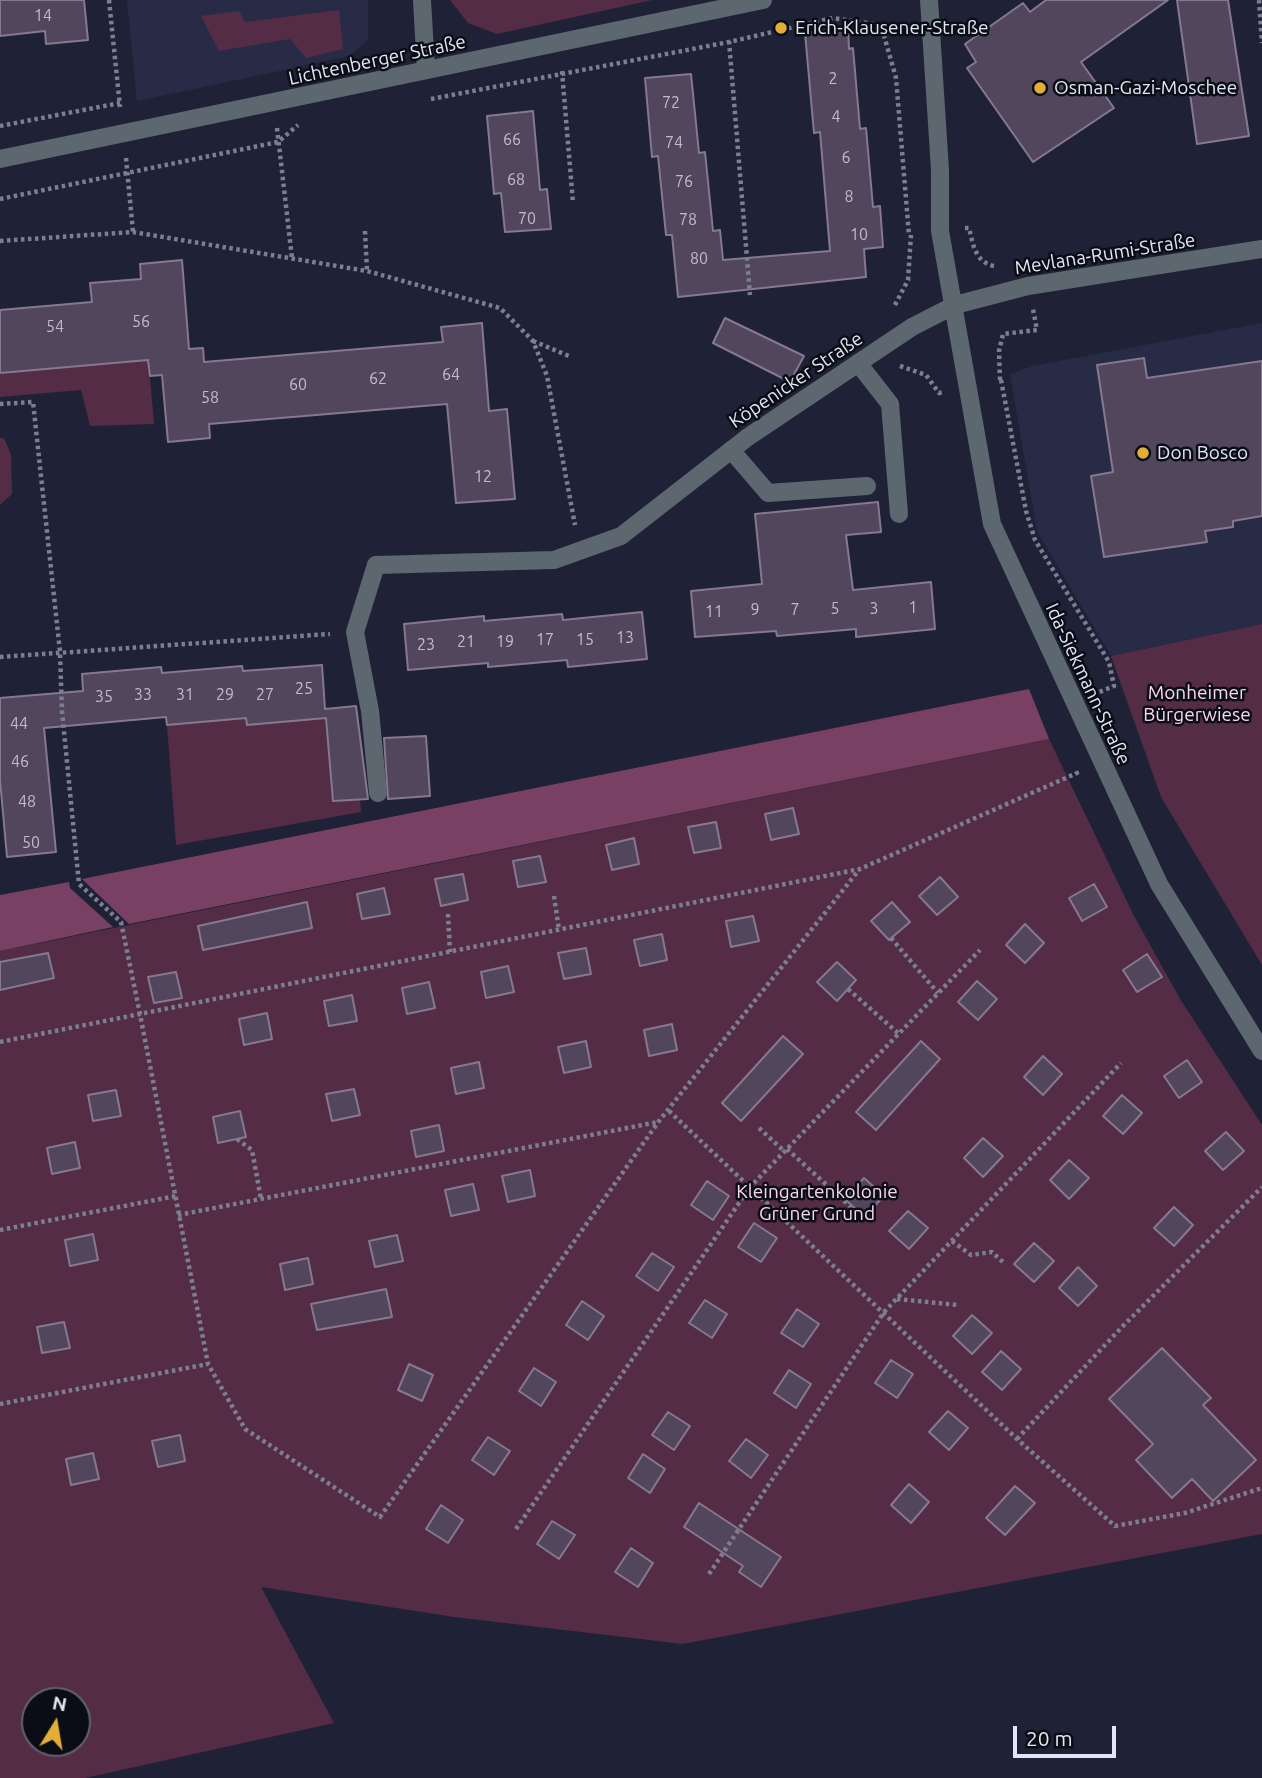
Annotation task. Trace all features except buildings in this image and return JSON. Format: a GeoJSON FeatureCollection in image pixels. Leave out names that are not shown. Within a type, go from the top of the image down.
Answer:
{"type":"FeatureCollection","features":[{"type":"Feature","properties":{"kind":"street"},"geometry":{"type":"LineString","coordinates":[[422,0],[426,70]]}},
{"type":"Feature","properties":{"kind":"street","name":"Lichtenberger Straße"},"geometry":{"type":"LineString","coordinates":[[0,159],[726,10],[763,0]]}},
{"type":"Feature","properties":{"kind":"street"},"geometry":{"type":"LineString","coordinates":[[929,0],[940,170],[940,231],[955,305]]}},
{"type":"Feature","properties":{"kind":"street","name":"Mevlana-Rumi-Straße"},"geometry":{"type":"LineString","coordinates":[[955,305],[1028,286],[1262,249]]}},
{"type":"Feature","properties":{"kind":"street","name":"Köpenicker Straße"},"geometry":{"type":"LineString","coordinates":[[355,632],[376,565],[554,560],[621,536],[731,450],[912,327],[955,305]]}},
{"type":"Feature","properties":{"kind":"street","name":"Ida-Siekmann-Straße"},"geometry":{"type":"LineString","coordinates":[[955,305],[992,524],[1072,702],[1159,884],[1262,1051]]}},
{"type":"Feature","properties":{"kind":"street"},"geometry":{"type":"LineString","coordinates":[[858,363],[890,404],[899,514]]}},
{"type":"Feature","properties":{"kind":"street"},"geometry":{"type":"LineString","coordinates":[[731,450],[768,493],[867,486]]}},
{"type":"Feature","properties":{"kind":"street"},"geometry":{"type":"LineString","coordinates":[[355,632],[370,711],[378,793]]}},
{"type":"Feature","properties":{"kind":"path"},"geometry":{"type":"LineString","coordinates":[[1259,0],[1262,43]]}},
{"type":"Feature","properties":{"kind":"path"},"geometry":{"type":"LineString","coordinates":[[726,10],[750,295]]}},
{"type":"Feature","properties":{"kind":"path"},"geometry":{"type":"LineString","coordinates":[[420,101],[729,42],[833,18],[881,25],[896,78],[909,235],[908,280],[892,311]]}},
{"type":"Feature","properties":{"kind":"path"},"geometry":{"type":"LineString","coordinates":[[560,44],[573,203]]}},
{"type":"Feature","properties":{"kind":"path"},"geometry":{"type":"LineString","coordinates":[[0,126],[120,103]]}},
{"type":"Feature","properties":{"kind":"path"},"geometry":{"type":"LineString","coordinates":[[274,103],[292,258]]}},
{"type":"Feature","properties":{"kind":"path"},"geometry":{"type":"LineString","coordinates":[[0,199],[278,142],[296,126],[308,124]]}},
{"type":"Feature","properties":{"kind":"path"},"geometry":{"type":"LineString","coordinates":[[365,231],[367,271]]}},
{"type":"Feature","properties":{"kind":"path"},"geometry":{"type":"LineString","coordinates":[[909,235],[940,231]]}},
{"type":"Feature","properties":{"kind":"path"},"geometry":{"type":"LineString","coordinates":[[0,241],[133,232],[367,271],[500,309],[533,341],[569,356]]}},
{"type":"Feature","properties":{"kind":"path"},"geometry":{"type":"LineString","coordinates":[[533,341],[547,376],[580,550]]}},
{"type":"Feature","properties":{"kind":"path"},"geometry":{"type":"LineString","coordinates":[[1001,380],[1035,540],[1109,662],[1114,686],[1072,702]]}},
{"type":"Feature","properties":{"kind":"path"},"geometry":{"type":"LineString","coordinates":[[0,404],[33,402],[60,652],[62,711],[79,884],[121,922],[208,1364],[245,1429],[380,1517],[659,1121],[860,869]]}},
{"type":"Feature","properties":{"kind":"path"},"geometry":{"type":"LineString","coordinates":[[0,657],[355,632]]}},
{"type":"Feature","properties":{"kind":"path"},"geometry":{"type":"LineString","coordinates":[[0,1042],[860,869],[1077,773],[1071,762]]}},
{"type":"Feature","properties":{"kind":"path"},"geometry":{"type":"LineString","coordinates":[[554,896],[559,930]]}},
{"type":"Feature","properties":{"kind":"path"},"geometry":{"type":"LineString","coordinates":[[448,914],[450,951]]}},
{"type":"Feature","properties":{"kind":"path"},"geometry":{"type":"LineString","coordinates":[[891,938],[939,993]]}},
{"type":"Feature","properties":{"kind":"path"},"geometry":{"type":"LineString","coordinates":[[516,1529],[750,1187],[980,950]]}},
{"type":"Feature","properties":{"kind":"path"},"geometry":{"type":"LineString","coordinates":[[848,989],[899,1034]]}},
{"type":"Feature","properties":{"kind":"path"},"geometry":{"type":"LineString","coordinates":[[709,1574],[884,1312],[1121,1063]]}},
{"type":"Feature","properties":{"kind":"path"},"geometry":{"type":"LineString","coordinates":[[669,1111],[1017,1439],[1115,1526],[1185,1513],[1262,1488]]}},
{"type":"Feature","properties":{"kind":"path"},"geometry":{"type":"LineString","coordinates":[[178,1215],[659,1121]]}},
{"type":"Feature","properties":{"kind":"path"},"geometry":{"type":"LineString","coordinates":[[759,1128],[852,1208]]}},
{"type":"Feature","properties":{"kind":"path"},"geometry":{"type":"LineString","coordinates":[[237,1139],[251,1150],[261,1199]]}},
{"type":"Feature","properties":{"kind":"path"},"geometry":{"type":"LineString","coordinates":[[1017,1439],[1121,1328],[1262,1187]]}},
{"type":"Feature","properties":{"kind":"path"},"geometry":{"type":"LineString","coordinates":[[0,1230],[176,1196]]}},
{"type":"Feature","properties":{"kind":"path"},"geometry":{"type":"LineString","coordinates":[[952,1241],[971,1255],[992,1252],[1004,1263]]}},
{"type":"Feature","properties":{"kind":"path"},"geometry":{"type":"LineString","coordinates":[[896,1299],[958,1305]]}},
{"type":"Feature","properties":{"kind":"path"},"geometry":{"type":"LineString","coordinates":[[0,1404],[208,1364]]}},
{"type":"Feature","properties":{"kind":"shaded area"},"geometry":{"type":"Polygon","coordinates":[[[127,0],[368,0],[368,40],[350,56],[137,101],[127,0]]]}},
{"type":"Feature","properties":{"kind":"shaded area","name":"Don Bosco"},"geometry":{"type":"Polygon","coordinates":[[[1262,323],[1262,624],[1111,656],[1037,531],[1010,374],[1033,366],[1262,323]]]}},
{"type":"Feature","properties":{"kind":"shaded area"},"geometry":{"type":"Polygon","coordinates":[[[1029,689],[1049,739],[129,924],[82,879],[1029,689]]]}},
{"type":"Feature","properties":{"kind":"shaded area"},"geometry":{"type":"Polygon","coordinates":[[[69,882],[70,888],[113,927],[0,951],[0,895],[69,882]]]}},
{"type":"Feature","properties":{"kind":"green space"},"geometry":{"type":"Polygon","coordinates":[[[450,0],[652,0],[497,34],[468,23],[450,0]]]}},
{"type":"Feature","properties":{"kind":"green space"},"geometry":{"type":"Polygon","coordinates":[[[339,10],[343,49],[306,58],[290,39],[219,51],[201,16],[239,11],[245,22],[339,10]]]}},
{"type":"Feature","properties":{"kind":"green space"},"geometry":{"type":"Polygon","coordinates":[[[147,342],[154,424],[90,426],[81,390],[0,397],[0,373],[99,364],[147,342]]]}},
{"type":"Feature","properties":{"kind":"green space"},"geometry":{"type":"Polygon","coordinates":[[[0,438],[4,438],[11,455],[12,494],[0,505],[0,438]]]}},
{"type":"Feature","properties":{"kind":"green space","name":"Monheimer Bürgerwiese"},"geometry":{"type":"Polygon","coordinates":[[[1262,624],[1262,965],[1161,797],[1111,656],[1262,624]]]}},
{"type":"Feature","properties":{"kind":"green space"},"geometry":{"type":"Polygon","coordinates":[[[246,718],[326,718],[333,800],[360,799],[361,812],[176,845],[167,725],[246,718]]]}},
{"type":"Feature","properties":{"kind":"green space","name":"Kleingartenkolonie Grüner Grund"},"geometry":{"type":"Polygon","coordinates":[[[1049,739],[1133,914],[1180,999],[1262,1125],[1262,1534],[683,1644],[454,1617],[261,1587],[334,1723],[85,1778],[0,1778],[0,951],[1049,739]]]}},
{"type":"Feature","properties":{"kind":"place","name":"Erich-Klausener-Straße"},"geometry":{"type":"Point","coordinates":[781,28]}},
{"type":"Feature","properties":{"kind":"place","name":"Osman-Gazi-Moschee"},"geometry":{"type":"Point","coordinates":[1040,88]}},
{"type":"Feature","properties":{"kind":"place","name":"Don Bosco"},"geometry":{"type":"Point","coordinates":[1143,453]}}]}
